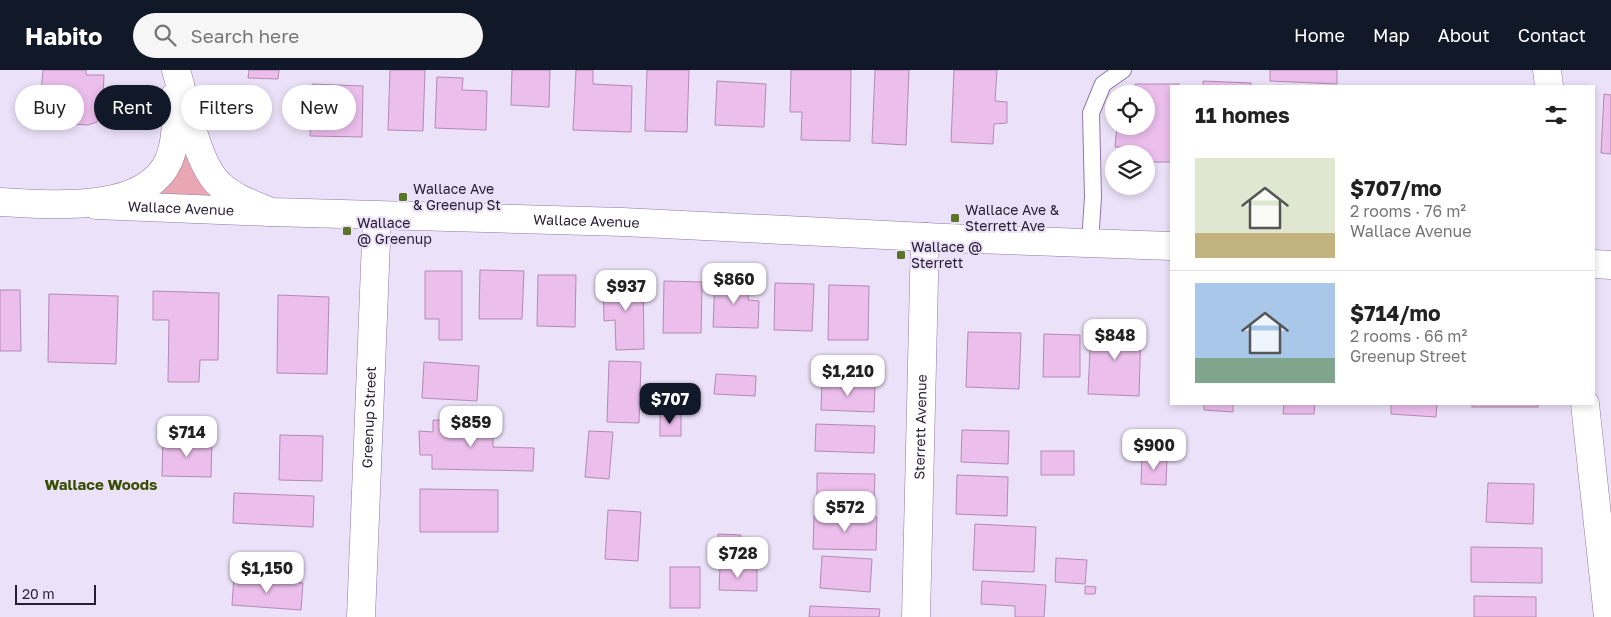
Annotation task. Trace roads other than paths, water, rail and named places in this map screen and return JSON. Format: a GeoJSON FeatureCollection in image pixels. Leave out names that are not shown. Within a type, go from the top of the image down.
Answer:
{"type":"FeatureCollection","features":[{"type":"Feature","properties":{"kind":"street"},"geometry":{"type":"LineString","coordinates":[[77,205],[124,196],[147,185],[164,168],[168,161],[177,120],[172,70]]}},
{"type":"Feature","properties":{"kind":"street"},"geometry":{"type":"LineString","coordinates":[[176,70],[201,154],[209,173],[220,186],[272,212]]}},
{"type":"Feature","properties":{"kind":"street"},"geometry":{"type":"LineString","coordinates":[[1547,70],[1549,85]]}},
{"type":"Feature","properties":{"kind":"street","name":"Wallace Avenue"},"geometry":{"type":"LineString","coordinates":[[0,202],[377,217],[623,222],[925,237],[1170,246]]}},
{"type":"Feature","properties":{"kind":"street","name":"Greenup Street"},"geometry":{"type":"LineString","coordinates":[[361,617],[377,217]]}},
{"type":"Feature","properties":{"kind":"street","name":"Sterrett Avenue"},"geometry":{"type":"LineString","coordinates":[[916,617],[925,237]]}},
{"type":"Feature","properties":{"kind":"street"},"geometry":{"type":"LineString","coordinates":[[1595,264],[1611,265]]}},
{"type":"Feature","properties":{"kind":"street"},"geometry":{"type":"LineString","coordinates":[[1585,405],[1608,617]]}},
{"type":"Feature","properties":{"kind":"lane"},"geometry":{"type":"LineString","coordinates":[[1090,243],[1093,197],[1091,113],[1102,84],[1123,70]]}},
{"type":"Feature","properties":{"kind":"place","name":"Wallace Ave & Greenup St"},"geometry":{"type":"Point","coordinates":[403,197]}},
{"type":"Feature","properties":{"kind":"place","name":"Wallace Ave & Sterrett Ave"},"geometry":{"type":"Point","coordinates":[955,218]}},
{"type":"Feature","properties":{"kind":"place","name":"Wallace @ Greenup"},"geometry":{"type":"Point","coordinates":[347,231]}},
{"type":"Feature","properties":{"kind":"place","name":"Wallace @ Sterrett"},"geometry":{"type":"Point","coordinates":[901,255]}},
{"type":"Feature","properties":{"kind":"district","name":"Wallace Woods"},"geometry":{"type":"Point","coordinates":[101,485]}}]}
